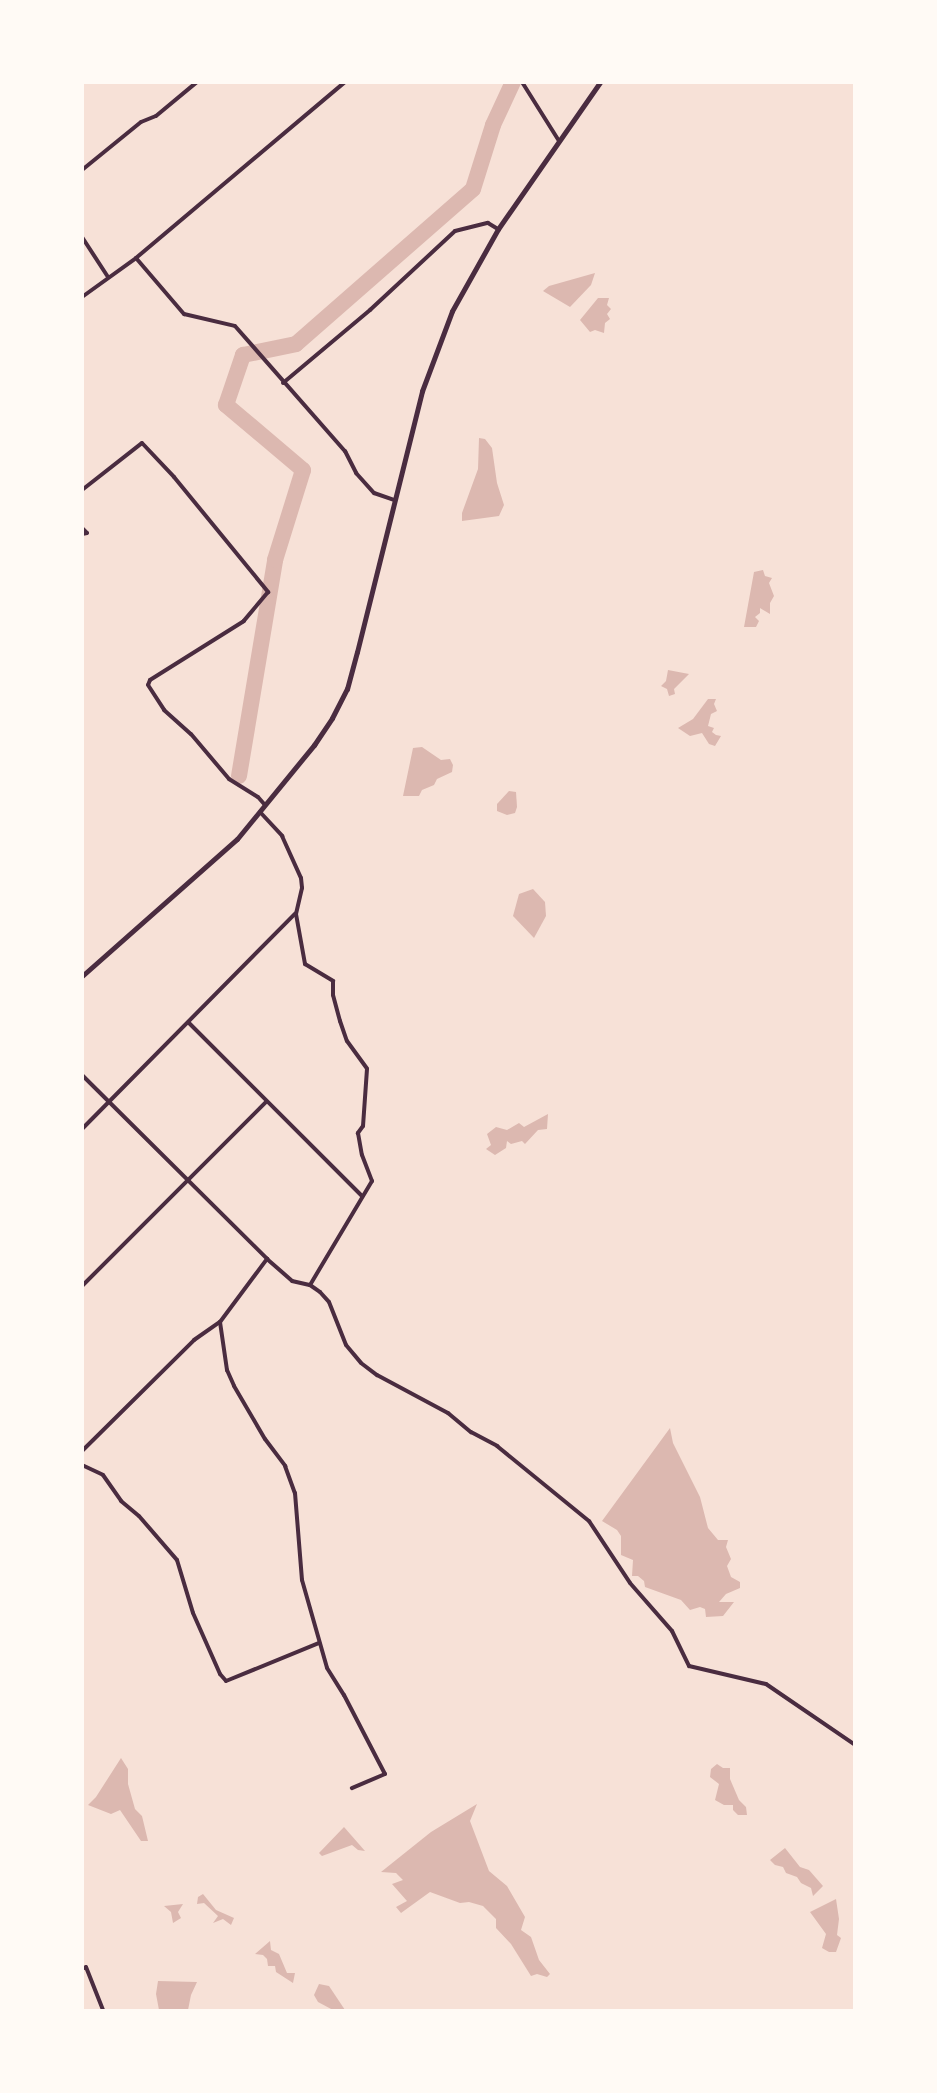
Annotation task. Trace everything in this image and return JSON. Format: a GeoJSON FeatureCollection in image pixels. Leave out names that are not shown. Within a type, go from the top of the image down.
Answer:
{"type":"FeatureCollection","features":[{"type":"Feature","properties":{"kind":"main road"},"geometry":{"type":"LineString","coordinates":[[82,976],[237,839],[314,746],[346,688],[422,391],[436,350],[466,282],[498,229],[600,82]]}},
{"type":"Feature","properties":{"kind":"street"},"geometry":{"type":"LineString","coordinates":[[82,170],[141,122],[156,116],[197,82]]}},
{"type":"Feature","properties":{"kind":"street"},"geometry":{"type":"LineString","coordinates":[[82,297],[136,258],[345,82]]}},
{"type":"Feature","properties":{"kind":"street"},"geometry":{"type":"LineString","coordinates":[[522,82],[559,141]]}},
{"type":"Feature","properties":{"kind":"street"},"geometry":{"type":"LineString","coordinates":[[283,382],[370,310],[455,231],[488,223],[498,229]]}},
{"type":"Feature","properties":{"kind":"street"},"geometry":{"type":"LineString","coordinates":[[82,237],[108,277]]}},
{"type":"Feature","properties":{"kind":"street"},"geometry":{"type":"LineString","coordinates":[[136,258],[184,314],[235,326],[345,451],[356,473],[374,493],[394,500]]}},
{"type":"Feature","properties":{"kind":"street"},"geometry":{"type":"LineString","coordinates":[[82,490],[142,443],[174,477],[268,592],[244,621],[150,680],[148,685],[164,710],[190,734],[229,779],[258,797],[265,805]]}},
{"type":"Feature","properties":{"kind":"street"},"geometry":{"type":"LineString","coordinates":[[82,528],[87,532],[82,534]]}},
{"type":"Feature","properties":{"kind":"street"},"geometry":{"type":"LineString","coordinates":[[260,812],[282,836],[301,878],[302,888],[296,914],[304,964],[333,981],[333,995],[347,1041],[367,1069],[363,1126],[358,1133],[362,1155],[372,1181],[310,1285]]}},
{"type":"Feature","properties":{"kind":"street"},"geometry":{"type":"LineString","coordinates":[[82,1129],[296,914]]}},
{"type":"Feature","properties":{"kind":"street"},"geometry":{"type":"LineString","coordinates":[[189,1023],[362,1196]]}},
{"type":"Feature","properties":{"kind":"street"},"geometry":{"type":"LineString","coordinates":[[82,1075],[267,1259],[292,1281],[310,1285],[329,1302],[346,1345],[361,1363],[376,1375],[448,1413],[471,1432],[497,1446],[589,1521],[630,1583],[672,1631],[689,1666],[766,1684],[855,1743]]}},
{"type":"Feature","properties":{"kind":"street"},"geometry":{"type":"LineString","coordinates":[[82,1286],[266,1102]]}},
{"type":"Feature","properties":{"kind":"street"},"geometry":{"type":"LineString","coordinates":[[82,1451],[194,1340],[219,1322],[267,1259]]}},
{"type":"Feature","properties":{"kind":"street"},"geometry":{"type":"LineString","coordinates":[[219,1322],[227,1370],[234,1386],[264,1439],[285,1466],[295,1493],[302,1580],[327,1668],[344,1695],[385,1774],[352,1788]]}},
{"type":"Feature","properties":{"kind":"street"},"geometry":{"type":"LineString","coordinates":[[82,1465],[103,1475],[121,1501],[147,1525],[177,1560],[193,1613],[220,1674],[226,1681],[319,1643]]}},
{"type":"Feature","properties":{"kind":"street"},"geometry":{"type":"LineString","coordinates":[[82,1969],[86,1967],[103,2010]]}},
{"type":"Feature","properties":{"kind":"shaded area"},"geometry":{"type":"Polygon","coordinates":[[[595,273],[591,285],[570,307],[543,291],[549,286],[595,273]]]}},
{"type":"Feature","properties":{"kind":"shaded area"},"geometry":{"type":"Polygon","coordinates":[[[598,298],[609,298],[607,305],[611,309],[607,314],[610,319],[605,323],[604,333],[595,330],[590,332],[580,320],[598,298]]]}},
{"type":"Feature","properties":{"kind":"shaded area"},"geometry":{"type":"Polygon","coordinates":[[[479,438],[485,439],[492,448],[497,483],[504,505],[499,516],[462,521],[462,513],[478,469],[479,438]]]}},
{"type":"Feature","properties":{"kind":"shaded area"},"geometry":{"type":"Polygon","coordinates":[[[763,570],[765,576],[772,578],[769,583],[774,596],[770,603],[770,614],[760,608],[760,613],[755,617],[759,621],[756,627],[744,627],[754,572],[763,570]]]}},
{"type":"Feature","properties":{"kind":"shaded area"},"geometry":{"type":"Polygon","coordinates":[[[668,670],[689,674],[674,689],[675,694],[669,696],[667,689],[661,686],[666,681],[668,670]]]}},
{"type":"Feature","properties":{"kind":"shaded area"},"geometry":{"type":"Polygon","coordinates":[[[708,699],[716,699],[714,704],[717,711],[711,714],[708,726],[714,728],[712,732],[721,736],[715,746],[709,744],[702,733],[690,736],[678,728],[693,719],[708,699]]]}},
{"type":"Feature","properties":{"kind":"shaded area"},"geometry":{"type":"Polygon","coordinates":[[[422,747],[441,760],[450,759],[453,765],[452,772],[437,779],[434,785],[422,790],[419,796],[403,796],[413,748],[422,747]]]}},
{"type":"Feature","properties":{"kind":"shaded area"},"geometry":{"type":"Polygon","coordinates":[[[509,791],[516,792],[517,807],[515,813],[507,815],[497,811],[497,804],[509,791]]]}},
{"type":"Feature","properties":{"kind":"shaded area"},"geometry":{"type":"Polygon","coordinates":[[[533,889],[545,902],[546,916],[534,938],[513,916],[519,894],[533,889]]]}},
{"type":"Feature","properties":{"kind":"shaded area"},"geometry":{"type":"Polygon","coordinates":[[[548,1114],[547,1129],[538,1130],[525,1144],[522,1141],[511,1144],[507,1141],[506,1148],[495,1155],[486,1149],[491,1145],[487,1134],[496,1127],[507,1130],[519,1123],[524,1127],[548,1114]]]}},
{"type":"Feature","properties":{"kind":"shaded area"},"geometry":{"type":"Polygon","coordinates":[[[670,1428],[673,1443],[700,1497],[708,1528],[718,1540],[728,1540],[726,1547],[731,1559],[727,1566],[731,1577],[740,1582],[740,1588],[726,1594],[719,1602],[734,1602],[723,1616],[706,1617],[705,1609],[700,1607],[690,1610],[681,1600],[645,1587],[644,1581],[638,1576],[632,1576],[633,1560],[621,1555],[621,1536],[617,1530],[602,1521],[670,1428]]]}},
{"type":"Feature","properties":{"kind":"shaded area"},"geometry":{"type":"Polygon","coordinates":[[[121,1758],[128,1769],[128,1784],[135,1809],[142,1816],[148,1841],[141,1841],[120,1810],[111,1814],[88,1805],[96,1797],[121,1758]]]}},
{"type":"Feature","properties":{"kind":"shaded area"},"geometry":{"type":"Polygon","coordinates":[[[717,1764],[723,1768],[730,1768],[730,1779],[739,1800],[746,1807],[747,1815],[738,1815],[733,1810],[733,1805],[724,1805],[715,1800],[719,1784],[710,1777],[711,1769],[717,1764]]]}},
{"type":"Feature","properties":{"kind":"shaded area"},"geometry":{"type":"Polygon","coordinates":[[[477,1804],[470,1821],[489,1871],[507,1886],[525,1917],[521,1930],[531,1937],[539,1960],[550,1974],[547,1977],[537,1974],[531,1976],[511,1944],[496,1928],[496,1919],[483,1906],[469,1902],[460,1903],[430,1892],[401,1913],[396,1907],[407,1901],[392,1884],[403,1880],[396,1873],[381,1872],[431,1832],[477,1804]]]}},
{"type":"Feature","properties":{"kind":"shaded area"},"geometry":{"type":"Polygon","coordinates":[[[344,1827],[365,1851],[358,1850],[352,1845],[322,1856],[319,1853],[344,1827]]]}},
{"type":"Feature","properties":{"kind":"shaded area"},"geometry":{"type":"Polygon","coordinates":[[[785,1848],[800,1867],[809,1870],[823,1886],[813,1896],[811,1888],[770,1860],[785,1848]]]}},
{"type":"Feature","properties":{"kind":"shaded area"},"geometry":{"type":"Polygon","coordinates":[[[203,1894],[216,1910],[234,1918],[231,1925],[223,1919],[213,1923],[218,1916],[204,1903],[197,1904],[198,1897],[203,1894]]]}},
{"type":"Feature","properties":{"kind":"shaded area"},"geometry":{"type":"Polygon","coordinates":[[[836,1899],[839,1919],[837,1935],[841,1938],[836,1952],[829,1952],[822,1948],[826,1934],[810,1912],[836,1899]]]}},
{"type":"Feature","properties":{"kind":"shaded area"},"geometry":{"type":"Polygon","coordinates":[[[183,1904],[178,1912],[181,1918],[173,1923],[171,1912],[164,1906],[183,1904]]]}},
{"type":"Feature","properties":{"kind":"shaded area"},"geometry":{"type":"Polygon","coordinates":[[[270,1941],[271,1950],[279,1954],[287,1973],[295,1973],[293,1983],[276,1972],[275,1966],[268,1966],[267,1959],[263,1955],[255,1954],[270,1941]]]}},
{"type":"Feature","properties":{"kind":"shaded area"},"geometry":{"type":"Polygon","coordinates":[[[158,1981],[197,1982],[188,2010],[159,2010],[156,1994],[158,1981]]]}},
{"type":"Feature","properties":{"kind":"shaded area"},"geometry":{"type":"Polygon","coordinates":[[[319,1984],[329,1986],[345,2010],[333,2010],[318,2002],[314,1995],[319,1984]]]}},
{"type":"Feature","properties":{"kind":"waterway"},"geometry":{"type":"LineString","coordinates":[[239,776],[275,560],[303,470],[226,405],[243,355],[296,344],[473,189],[493,125],[513,82]]}}]}
